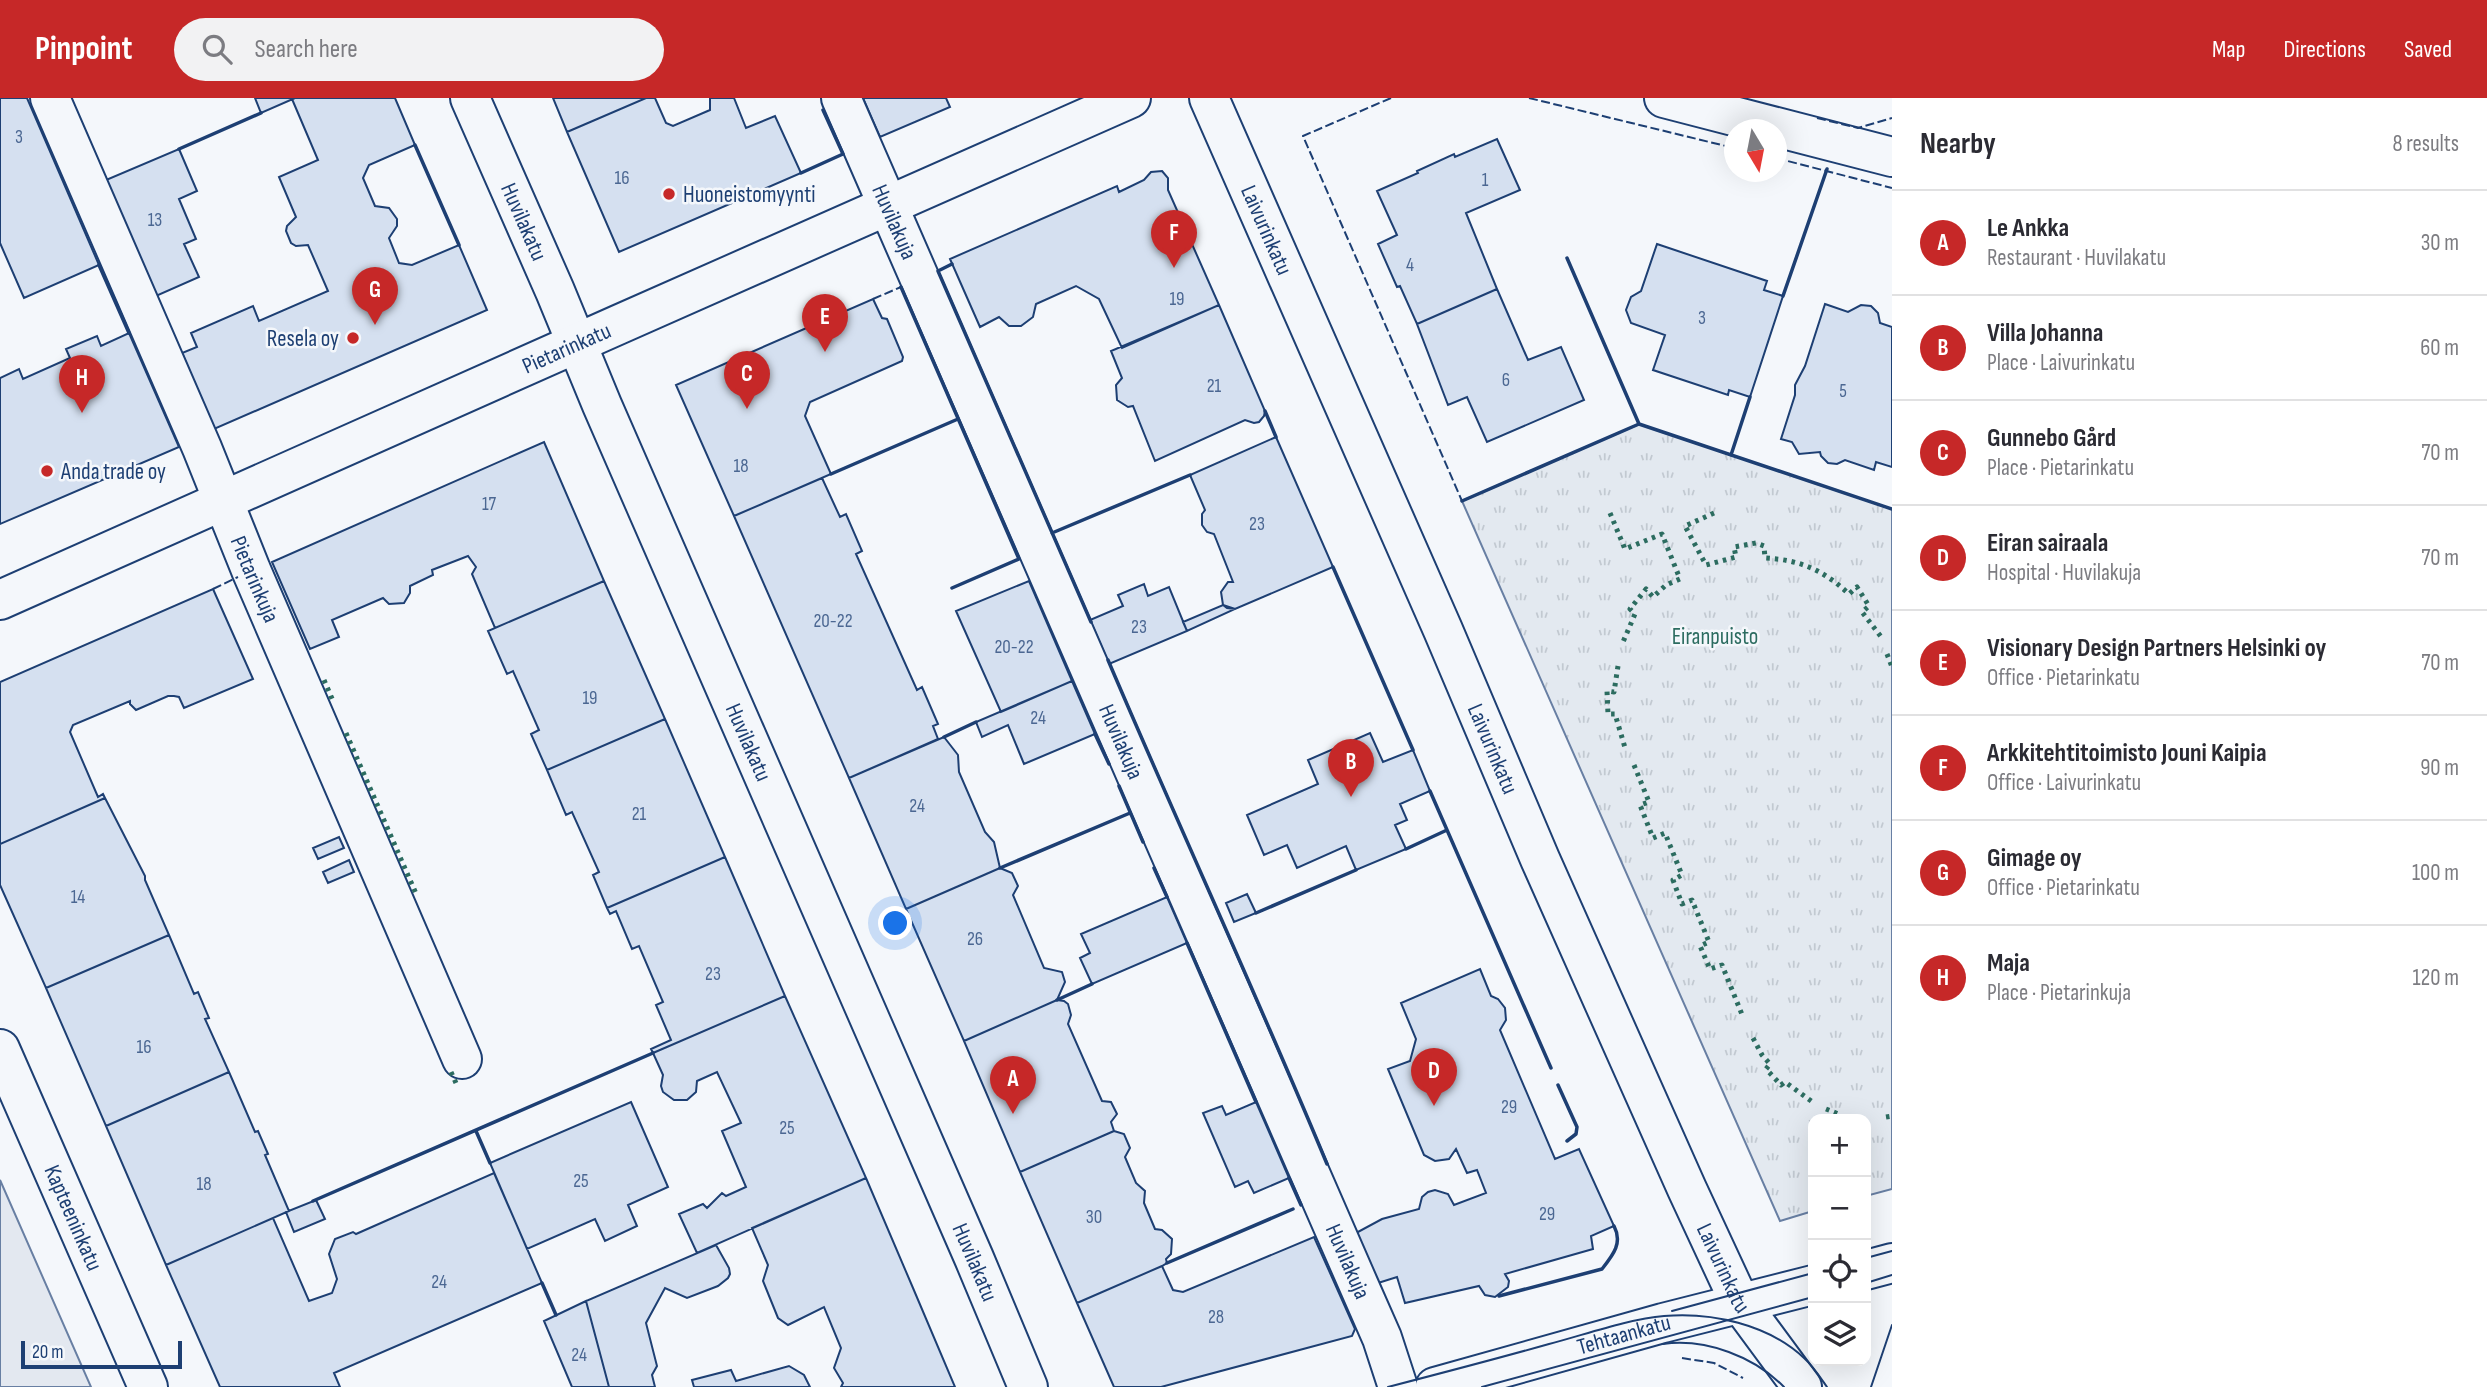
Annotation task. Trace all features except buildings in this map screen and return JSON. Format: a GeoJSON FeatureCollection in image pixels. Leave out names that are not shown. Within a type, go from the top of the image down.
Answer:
{"type":"FeatureCollection","features":[{"type":"Feature","properties":{"kind":"street","name":"Pietarinkuja"},"geometry":{"type":"LineString","coordinates":[[50,98],[462,1059]]}},
{"type":"Feature","properties":{"kind":"street","name":"Huvilakatu"},"geometry":{"type":"LineString","coordinates":[[470,98],[969,1245],[1028,1387]]}},
{"type":"Feature","properties":{"kind":"street","name":"Huvilakuja"},"geometry":{"type":"LineString","coordinates":[[841,98],[1382,1338],[1398,1387]]}},
{"type":"Feature","properties":{"kind":"street","name":"Pietarinkatu"},"geometry":{"type":"LineString","coordinates":[[0,600],[1131,98]]}},
{"type":"Feature","properties":{"kind":"street","name":"Laivurinkatu"},"geometry":{"type":"LineString","coordinates":[[1209,98],[1540,859],[1740,1303],[1802,1387]]}},
{"type":"Feature","properties":{"kind":"street"},"geometry":{"type":"LineString","coordinates":[[1664,98],[1892,157]]}},
{"type":"Feature","properties":{"kind":"street","name":"Kapteeninkatu"},"geometry":{"type":"LineString","coordinates":[[0,1049],[148,1387]]}},
{"type":"Feature","properties":{"kind":"street"},"geometry":{"type":"LineString","coordinates":[[1871,1269],[1892,1263]]}},
{"type":"Feature","properties":{"kind":"street","name":"Tehtaankatu"},"geometry":{"type":"LineString","coordinates":[[1435,1387],[1808,1286]]}},
{"type":"Feature","properties":{"kind":"green space","name":"Eiranpuisto"},"geometry":{"type":"Polygon","coordinates":[[[1639,424],[1892,509],[1892,1189],[1871,1195],[1871,1114],[1808,1114],[1808,1213],[1780,1221],[1462,501],[1639,424]]]}},
{"type":"Feature","properties":{"kind":"shaded area"},"geometry":{"type":"Polygon","coordinates":[[[0,1180],[91,1387],[0,1387],[0,1180]]]}},
{"type":"Feature","properties":{"kind":"tram line"},"geometry":{"type":"LineString","coordinates":[[1871,1257],[1892,1251]]}},
{"type":"Feature","properties":{"kind":"tram line"},"geometry":{"type":"LineString","coordinates":[[1672,1311],[1808,1274]]}},
{"type":"Feature","properties":{"kind":"tram line"},"geometry":{"type":"LineString","coordinates":[[1871,1281],[1892,1275]]}},
{"type":"Feature","properties":{"kind":"tram line"},"geometry":{"type":"LineString","coordinates":[[1482,1387],[1808,1298]]}},
{"type":"Feature","properties":{"kind":"tram line"},"geometry":{"type":"LineString","coordinates":[[1388,1387],[1621,1324],[1682,1315],[1738,1323],[1774,1337],[1804,1358],[1827,1387]]}},
{"type":"Feature","properties":{"kind":"tram line"},"geometry":{"type":"LineString","coordinates":[[1871,1387],[1892,1325]]}},
{"type":"Feature","properties":{"kind":"tram line"},"geometry":{"type":"LineString","coordinates":[[1663,1344],[1696,1344],[1729,1352],[1759,1367],[1784,1387]]}},
{"type":"Feature","properties":{"kind":"hedge"},"geometry":{"type":"LineString","coordinates":[[1610,513],[1625,549],[1662,534],[1680,579],[1666,585],[1653,597],[1646,589],[1630,609],[1635,614],[1623,642]]}},
{"type":"Feature","properties":{"kind":"hedge"},"geometry":{"type":"LineString","coordinates":[[1714,513],[1685,526],[1706,565],[1736,557],[1734,547],[1756,543],[1764,546],[1765,558],[1790,561],[1811,568],[1849,594],[1857,587],[1869,606],[1862,612],[1882,638]]}},
{"type":"Feature","properties":{"kind":"hedge"},"geometry":{"type":"LineString","coordinates":[[1887,654],[1892,667]]}},
{"type":"Feature","properties":{"kind":"hedge"},"geometry":{"type":"LineString","coordinates":[[1618,666],[1614,692],[1607,691],[1608,714],[1615,714],[1626,751]]}},
{"type":"Feature","properties":{"kind":"hedge"},"geometry":{"type":"LineString","coordinates":[[324,680],[333,701]]}},
{"type":"Feature","properties":{"kind":"hedge"},"geometry":{"type":"LineString","coordinates":[[346,733],[417,896]]}},
{"type":"Feature","properties":{"kind":"hedge"},"geometry":{"type":"LineString","coordinates":[[1634,765],[1649,802],[1640,805],[1653,838],[1665,833],[1682,875],[1673,880],[1682,904],[1692,900],[1709,942],[1700,946],[1710,969],[1722,965],[1743,1017]]}},
{"type":"Feature","properties":{"kind":"hedge"},"geometry":{"type":"LineString","coordinates":[[1753,1038],[1770,1064],[1766,1069],[1781,1085],[1785,1082],[1814,1103]]}},
{"type":"Feature","properties":{"kind":"hedge"},"geometry":{"type":"LineString","coordinates":[[451,1072],[456,1083]]}},
{"type":"Feature","properties":{"kind":"hedge"},"geometry":{"type":"LineString","coordinates":[[1826,1109],[1838,1114]]}},
{"type":"Feature","properties":{"kind":"hedge"},"geometry":{"type":"LineString","coordinates":[[1886,1117],[1892,1116]]}},
{"type":"Feature","properties":{"kind":"fence"},"geometry":{"type":"LineString","coordinates":[[1391,98],[1303,136],[1462,501]]}},
{"type":"Feature","properties":{"kind":"fence"},"geometry":{"type":"LineString","coordinates":[[1529,98],[1724,146]]}},
{"type":"Feature","properties":{"kind":"fence"},"geometry":{"type":"LineString","coordinates":[[1817,118],[1858,128],[1892,118]]}},
{"type":"Feature","properties":{"kind":"fence"},"geometry":{"type":"LineString","coordinates":[[1787,161],[1892,188]]}},
{"type":"Feature","properties":{"kind":"fence"},"geometry":{"type":"LineString","coordinates":[[873,299],[901,287]]}},
{"type":"Feature","properties":{"kind":"fence"},"geometry":{"type":"LineString","coordinates":[[213,589],[238,577]]}},
{"type":"Feature","properties":{"kind":"fence"},"geometry":{"type":"LineString","coordinates":[[1682,1358],[1714,1363],[1743,1378]]}},
{"type":"Feature","properties":{"kind":"wall"},"geometry":{"type":"LineString","coordinates":[[801,173],[843,154],[823,110]]}},
{"type":"Feature","properties":{"kind":"wall"},"geometry":{"type":"LineString","coordinates":[[179,149],[261,113]]}},
{"type":"Feature","properties":{"kind":"wall"},"geometry":{"type":"LineString","coordinates":[[415,145],[459,245]]}},
{"type":"Feature","properties":{"kind":"wall"},"geometry":{"type":"LineString","coordinates":[[1783,296],[1827,169]]}},
{"type":"Feature","properties":{"kind":"wall"},"geometry":{"type":"LineString","coordinates":[[1567,258],[1639,424]]}},
{"type":"Feature","properties":{"kind":"wall"},"geometry":{"type":"LineString","coordinates":[[952,264],[938,271],[1091,622]]}},
{"type":"Feature","properties":{"kind":"wall"},"geometry":{"type":"LineString","coordinates":[[99,265],[129,333]]}},
{"type":"Feature","properties":{"kind":"wall"},"geometry":{"type":"LineString","coordinates":[[901,287],[1019,559],[952,588]]}},
{"type":"Feature","properties":{"kind":"wall"},"geometry":{"type":"LineString","coordinates":[[1731,455],[1750,397]]}},
{"type":"Feature","properties":{"kind":"wall"},"geometry":{"type":"LineString","coordinates":[[1265,411],[1276,437]]}},
{"type":"Feature","properties":{"kind":"wall"},"geometry":{"type":"LineString","coordinates":[[831,474],[958,419]]}},
{"type":"Feature","properties":{"kind":"wall"},"geometry":{"type":"LineString","coordinates":[[1462,501],[1639,424],[1892,509]]}},
{"type":"Feature","properties":{"kind":"wall"},"geometry":{"type":"LineString","coordinates":[[1052,533],[1190,475]]}},
{"type":"Feature","properties":{"kind":"wall"},"geometry":{"type":"LineString","coordinates":[[1333,567],[1413,750]]}},
{"type":"Feature","properties":{"kind":"wall"},"geometry":{"type":"LineString","coordinates":[[1108,660],[1327,1164]]}},
{"type":"Feature","properties":{"kind":"wall"},"geometry":{"type":"LineString","coordinates":[[944,737],[976,722]]}},
{"type":"Feature","properties":{"kind":"wall"},"geometry":{"type":"LineString","coordinates":[[1095,734],[1109,764]]}},
{"type":"Feature","properties":{"kind":"wall"},"geometry":{"type":"LineString","coordinates":[[1119,786],[1143,842]]}},
{"type":"Feature","properties":{"kind":"wall"},"geometry":{"type":"LineString","coordinates":[[1430,791],[1551,1068]]}},
{"type":"Feature","properties":{"kind":"wall"},"geometry":{"type":"LineString","coordinates":[[1000,868],[1130,813]]}},
{"type":"Feature","properties":{"kind":"wall"},"geometry":{"type":"LineString","coordinates":[[1406,849],[1447,830]]}},
{"type":"Feature","properties":{"kind":"wall"},"geometry":{"type":"LineString","coordinates":[[1154,868],[1167,897]]}},
{"type":"Feature","properties":{"kind":"wall"},"geometry":{"type":"LineString","coordinates":[[1256,913],[1356,870]]}},
{"type":"Feature","properties":{"kind":"wall"},"geometry":{"type":"LineString","coordinates":[[1187,943],[1256,1102]]}},
{"type":"Feature","properties":{"kind":"wall"},"geometry":{"type":"LineString","coordinates":[[1057,1000],[1092,984]]}},
{"type":"Feature","properties":{"kind":"wall"},"geometry":{"type":"LineString","coordinates":[[313,1201],[653,1053]]}},
{"type":"Feature","properties":{"kind":"wall"},"geometry":{"type":"LineString","coordinates":[[1558,1085],[1577,1127],[1576,1134],[1567,1141]]}},
{"type":"Feature","properties":{"kind":"wall"},"geometry":{"type":"LineString","coordinates":[[476,1131],[490,1163]]}},
{"type":"Feature","properties":{"kind":"wall"},"geometry":{"type":"LineString","coordinates":[[1289,1178],[1301,1205]]}},
{"type":"Feature","properties":{"kind":"wall"},"geometry":{"type":"LineString","coordinates":[[1167,1263],[1293,1209]]}},
{"type":"Feature","properties":{"kind":"wall"},"geometry":{"type":"LineString","coordinates":[[1499,1296],[1602,1269],[1617,1243],[1614,1226]]}},
{"type":"Feature","properties":{"kind":"wall"},"geometry":{"type":"LineString","coordinates":[[542,1283],[556,1315]]}},
{"type":"Feature","properties":{"kind":"place","name":"Huoneistomyynti"},"geometry":{"type":"Point","coordinates":[669,194]}},
{"type":"Feature","properties":{"kind":"place","name":"Arkkitehtitoimisto Jouni Kaipia"},"geometry":{"type":"Point","coordinates":[1174,268]}},
{"type":"Feature","properties":{"kind":"place","name":"Gimage oy"},"geometry":{"type":"Point","coordinates":[375,325]}},
{"type":"Feature","properties":{"kind":"place","name":"Resela oy"},"geometry":{"type":"Point","coordinates":[353,338]}},
{"type":"Feature","properties":{"kind":"place","name":"Visionary Design Partners Helsinki oy"},"geometry":{"type":"Point","coordinates":[825,352]}},
{"type":"Feature","properties":{"kind":"place","name":"Gunnebo Gård"},"geometry":{"type":"Point","coordinates":[747,409]}},
{"type":"Feature","properties":{"kind":"place","name":"Maja"},"geometry":{"type":"Point","coordinates":[82,413]}},
{"type":"Feature","properties":{"kind":"place","name":"Anda trade oy"},"geometry":{"type":"Point","coordinates":[47,471]}},
{"type":"Feature","properties":{"kind":"place","name":"Villa Johanna"},"geometry":{"type":"Point","coordinates":[1351,797]}},
{"type":"Feature","properties":{"kind":"place","name":"Eiran sairaala"},"geometry":{"type":"Point","coordinates":[1434,1106]}},
{"type":"Feature","properties":{"kind":"place","name":"Le Ankka"},"geometry":{"type":"Point","coordinates":[1013,1114]}}]}
